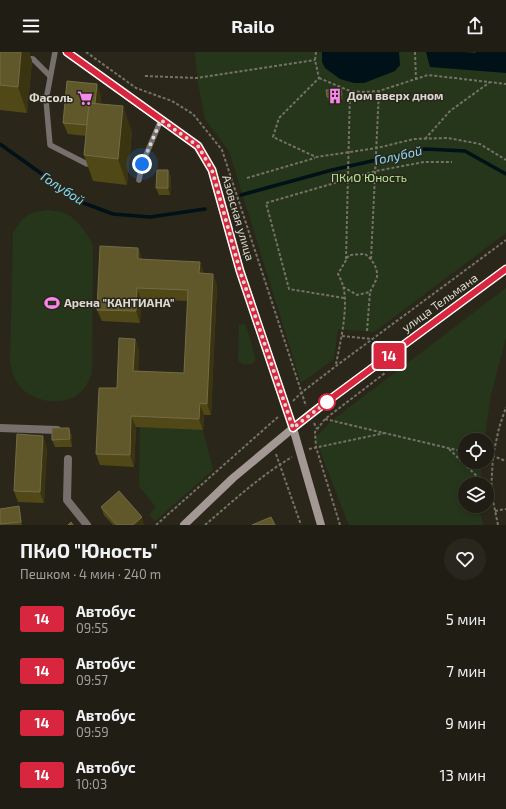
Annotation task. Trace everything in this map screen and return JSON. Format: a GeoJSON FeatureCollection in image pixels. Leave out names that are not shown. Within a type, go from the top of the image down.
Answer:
{"type":"FeatureCollection","features":[{"type":"Feature","properties":{"kind":"main road","name":"Азовская улица"},"geometry":{"type":"LineString","coordinates":[[67,52],[198,146],[212,170],[240,271],[293,428],[321,525]]}},
{"type":"Feature","properties":{"kind":"main road","name":"улица Тельмана"},"geometry":{"type":"LineString","coordinates":[[184,525],[233,478],[293,428],[506,269]]}},
{"type":"Feature","properties":{"kind":"street"},"geometry":{"type":"LineString","coordinates":[[0,428],[58,430]]}},
{"type":"Feature","properties":{"kind":"street"},"geometry":{"type":"LineString","coordinates":[[68,459],[67,500],[87,525]]}},
{"type":"Feature","properties":{"kind":"lane"},"geometry":{"type":"LineString","coordinates":[[55,52],[46,100],[50,145],[87,164]]}},
{"type":"Feature","properties":{"kind":"lane"},"geometry":{"type":"LineString","coordinates":[[17,57],[32,59],[50,76]]}},
{"type":"Feature","properties":{"kind":"lane"},"geometry":{"type":"LineString","coordinates":[[140,180],[142,164],[161,120]]}},
{"type":"Feature","properties":{"kind":"path"},"geometry":{"type":"LineString","coordinates":[[316,52],[315,60],[319,78]]}},
{"type":"Feature","properties":{"kind":"path"},"geometry":{"type":"LineString","coordinates":[[415,52],[416,80]]}},
{"type":"Feature","properties":{"kind":"path"},"geometry":{"type":"LineString","coordinates":[[145,76],[197,78],[315,60]]}},
{"type":"Feature","properties":{"kind":"path"},"geometry":{"type":"LineString","coordinates":[[319,78],[350,91],[365,92],[379,91],[428,75],[506,84]]}},
{"type":"Feature","properties":{"kind":"path"},"geometry":{"type":"LineString","coordinates":[[316,157],[273,137],[279,118],[319,78]]}},
{"type":"Feature","properties":{"kind":"path"},"geometry":{"type":"LineString","coordinates":[[425,139],[450,111],[491,82]]}},
{"type":"Feature","properties":{"kind":"path"},"geometry":{"type":"LineString","coordinates":[[346,259],[350,91]]}},
{"type":"Feature","properties":{"kind":"path"},"geometry":{"type":"LineString","coordinates":[[371,259],[379,91]]}},
{"type":"Feature","properties":{"kind":"path"},"geometry":{"type":"LineString","coordinates":[[247,178],[316,157],[377,148],[414,139],[448,138],[480,144],[506,159]]}},
{"type":"Feature","properties":{"kind":"path"},"geometry":{"type":"LineString","coordinates":[[344,298],[289,289],[266,203],[376,171],[424,162],[452,162]]}},
{"type":"Feature","properties":{"kind":"path"},"geometry":{"type":"LineString","coordinates":[[156,525],[265,429],[301,393],[506,240]]}},
{"type":"Feature","properties":{"kind":"path"},"geometry":{"type":"LineString","coordinates":[[336,366],[343,329],[344,298],[343,287],[338,274],[349,255],[366,254],[375,266],[377,277],[370,292],[367,331]]}},
{"type":"Feature","properties":{"kind":"path"},"geometry":{"type":"LineString","coordinates":[[343,287],[357,295],[370,292]]}},
{"type":"Feature","properties":{"kind":"path"},"geometry":{"type":"LineString","coordinates":[[342,336],[374,339]]}},
{"type":"Feature","properties":{"kind":"path"},"geometry":{"type":"LineString","coordinates":[[340,525],[316,447],[315,432],[326,419],[390,368]]}},
{"type":"Feature","properties":{"kind":"path"},"geometry":{"type":"LineString","coordinates":[[494,450],[498,428],[506,407]]}},
{"type":"Feature","properties":{"kind":"path"},"geometry":{"type":"LineString","coordinates":[[326,419],[458,450]]}},
{"type":"Feature","properties":{"kind":"path"},"geometry":{"type":"LineString","coordinates":[[265,429],[280,464],[301,525]]}},
{"type":"Feature","properties":{"kind":"path"},"geometry":{"type":"LineString","coordinates":[[205,525],[241,494],[280,464],[300,452],[316,447],[385,433]]}},
{"type":"Feature","properties":{"kind":"path"},"geometry":{"type":"LineString","coordinates":[[448,448],[478,477]]}},
{"type":"Feature","properties":{"kind":"path"},"geometry":{"type":"LineString","coordinates":[[494,456],[506,461]]}},
{"type":"Feature","properties":{"kind":"path"},"geometry":{"type":"LineString","coordinates":[[494,506],[498,525]]}},
{"type":"Feature","properties":{"kind":"path"},"geometry":{"type":"LineString","coordinates":[[495,511],[506,509]]}},
{"type":"Feature","properties":{"kind":"green space","name":"ПКиО Юность"},"geometry":{"type":"Polygon","coordinates":[[[195,52],[506,52],[506,233],[374,332],[338,329],[334,359],[301,383],[229,151],[205,119],[197,78],[195,52]]]}},
{"type":"Feature","properties":{"kind":"green space","name":"Арена \"КАНТИАНА\""},"geometry":{"type":"Polygon","coordinates":[[[48,210],[62,212],[73,218],[85,231],[93,246],[92,373],[85,387],[80,393],[66,400],[58,401],[41,399],[26,392],[14,377],[10,361],[13,233],[20,222],[27,216],[35,212],[48,210]]]}},
{"type":"Feature","properties":{"kind":"green space"},"geometry":{"type":"Polygon","coordinates":[[[506,288],[506,337],[491,395],[485,433],[458,433],[458,469],[481,469],[481,477],[458,477],[458,513],[480,513],[483,525],[349,525],[315,438],[334,419],[506,288]]]}},
{"type":"Feature","properties":{"kind":"green space"},"geometry":{"type":"Polygon","coordinates":[[[239,325],[246,325],[255,356],[255,361],[252,364],[242,364],[238,360],[239,325]]]}},
{"type":"Feature","properties":{"kind":"green space"},"geometry":{"type":"Polygon","coordinates":[[[140,427],[203,430],[213,470],[155,521],[149,515],[156,507],[139,486],[140,427]]]}},
{"type":"Feature","properties":{"kind":"shaded area"},"geometry":{"type":"Polygon","coordinates":[[[322,52],[399,52],[400,65],[395,71],[364,83],[354,83],[340,79],[325,68],[322,62],[322,52]]]}},
{"type":"Feature","properties":{"kind":"shaded area"},"geometry":{"type":"Polygon","coordinates":[[[426,52],[506,52],[506,73],[430,67],[426,52]]]}},
{"type":"Feature","properties":{"kind":"building"},"geometry":{"type":"Polygon","coordinates":[[[0,52],[21,52],[18,87],[0,85],[0,52]]]}},
{"type":"Feature","properties":{"kind":"building"},"geometry":{"type":"Polygon","coordinates":[[[67,81],[97,84],[95,103],[89,103],[87,125],[63,123],[67,81]]]}},
{"type":"Feature","properties":{"kind":"building"},"geometry":{"type":"Polygon","coordinates":[[[341,88],[342,95],[327,97],[326,90],[341,88]]]}},
{"type":"Feature","properties":{"kind":"building"},"geometry":{"type":"Polygon","coordinates":[[[89,103],[123,106],[118,159],[84,155],[89,103]]]}},
{"type":"Feature","properties":{"kind":"building"},"geometry":{"type":"Polygon","coordinates":[[[157,170],[168,170],[168,188],[156,188],[157,170]]]}},
{"type":"Feature","properties":{"kind":"building"},"geometry":{"type":"Polygon","coordinates":[[[100,246],[138,248],[138,259],[200,262],[199,273],[213,274],[207,404],[200,403],[199,419],[131,416],[130,455],[96,454],[99,388],[117,388],[119,338],[135,339],[133,371],[184,373],[188,290],[137,288],[136,311],[97,310],[100,246]]]}},
{"type":"Feature","properties":{"kind":"building"},"geometry":{"type":"Polygon","coordinates":[[[52,428],[69,428],[70,439],[52,440],[52,428]]]}},
{"type":"Feature","properties":{"kind":"building"},"geometry":{"type":"Polygon","coordinates":[[[17,434],[43,436],[40,492],[14,491],[17,434]]]}},
{"type":"Feature","properties":{"kind":"building"},"geometry":{"type":"Polygon","coordinates":[[[119,491],[142,517],[133,525],[117,525],[101,507],[119,491]]]}},
{"type":"Feature","properties":{"kind":"building"},"geometry":{"type":"Polygon","coordinates":[[[19,506],[21,522],[0,524],[0,509],[19,506]]]}},
{"type":"Feature","properties":{"kind":"building"},"geometry":{"type":"Polygon","coordinates":[[[271,517],[275,525],[252,525],[271,517]]]}},
{"type":"Feature","properties":{"kind":"waterway","name":"Голубой"},"geometry":{"type":"LineString","coordinates":[[0,144],[81,202],[113,214],[150,217],[205,209]]}},
{"type":"Feature","properties":{"kind":"waterway","name":"Голубой"},"geometry":{"type":"LineString","coordinates":[[241,195],[332,170],[425,149],[465,151],[506,174]]}},
{"type":"Feature","properties":{"kind":"bus line","name":"14"},"geometry":{"type":"LineString","coordinates":[[67,52],[198,146],[212,170],[240,271],[293,428],[506,269]]}},
{"type":"Feature","properties":{"kind":"place","name":"Дом вверх дном"},"geometry":{"type":"Point","coordinates":[335,96]}},
{"type":"Feature","properties":{"kind":"place","name":"Фасоль"},"geometry":{"type":"Point","coordinates":[85,98]}},
{"type":"Feature","properties":{"kind":"place","name":"Арена \"КАНТИАНА\""},"geometry":{"type":"Point","coordinates":[52,303]}},
{"type":"Feature","properties":{"kind":"route"},"geometry":{"type":"LineString","coordinates":[[142,164],[161,120],[198,146],[212,170],[240,271],[293,428],[327,402]]}}]}
